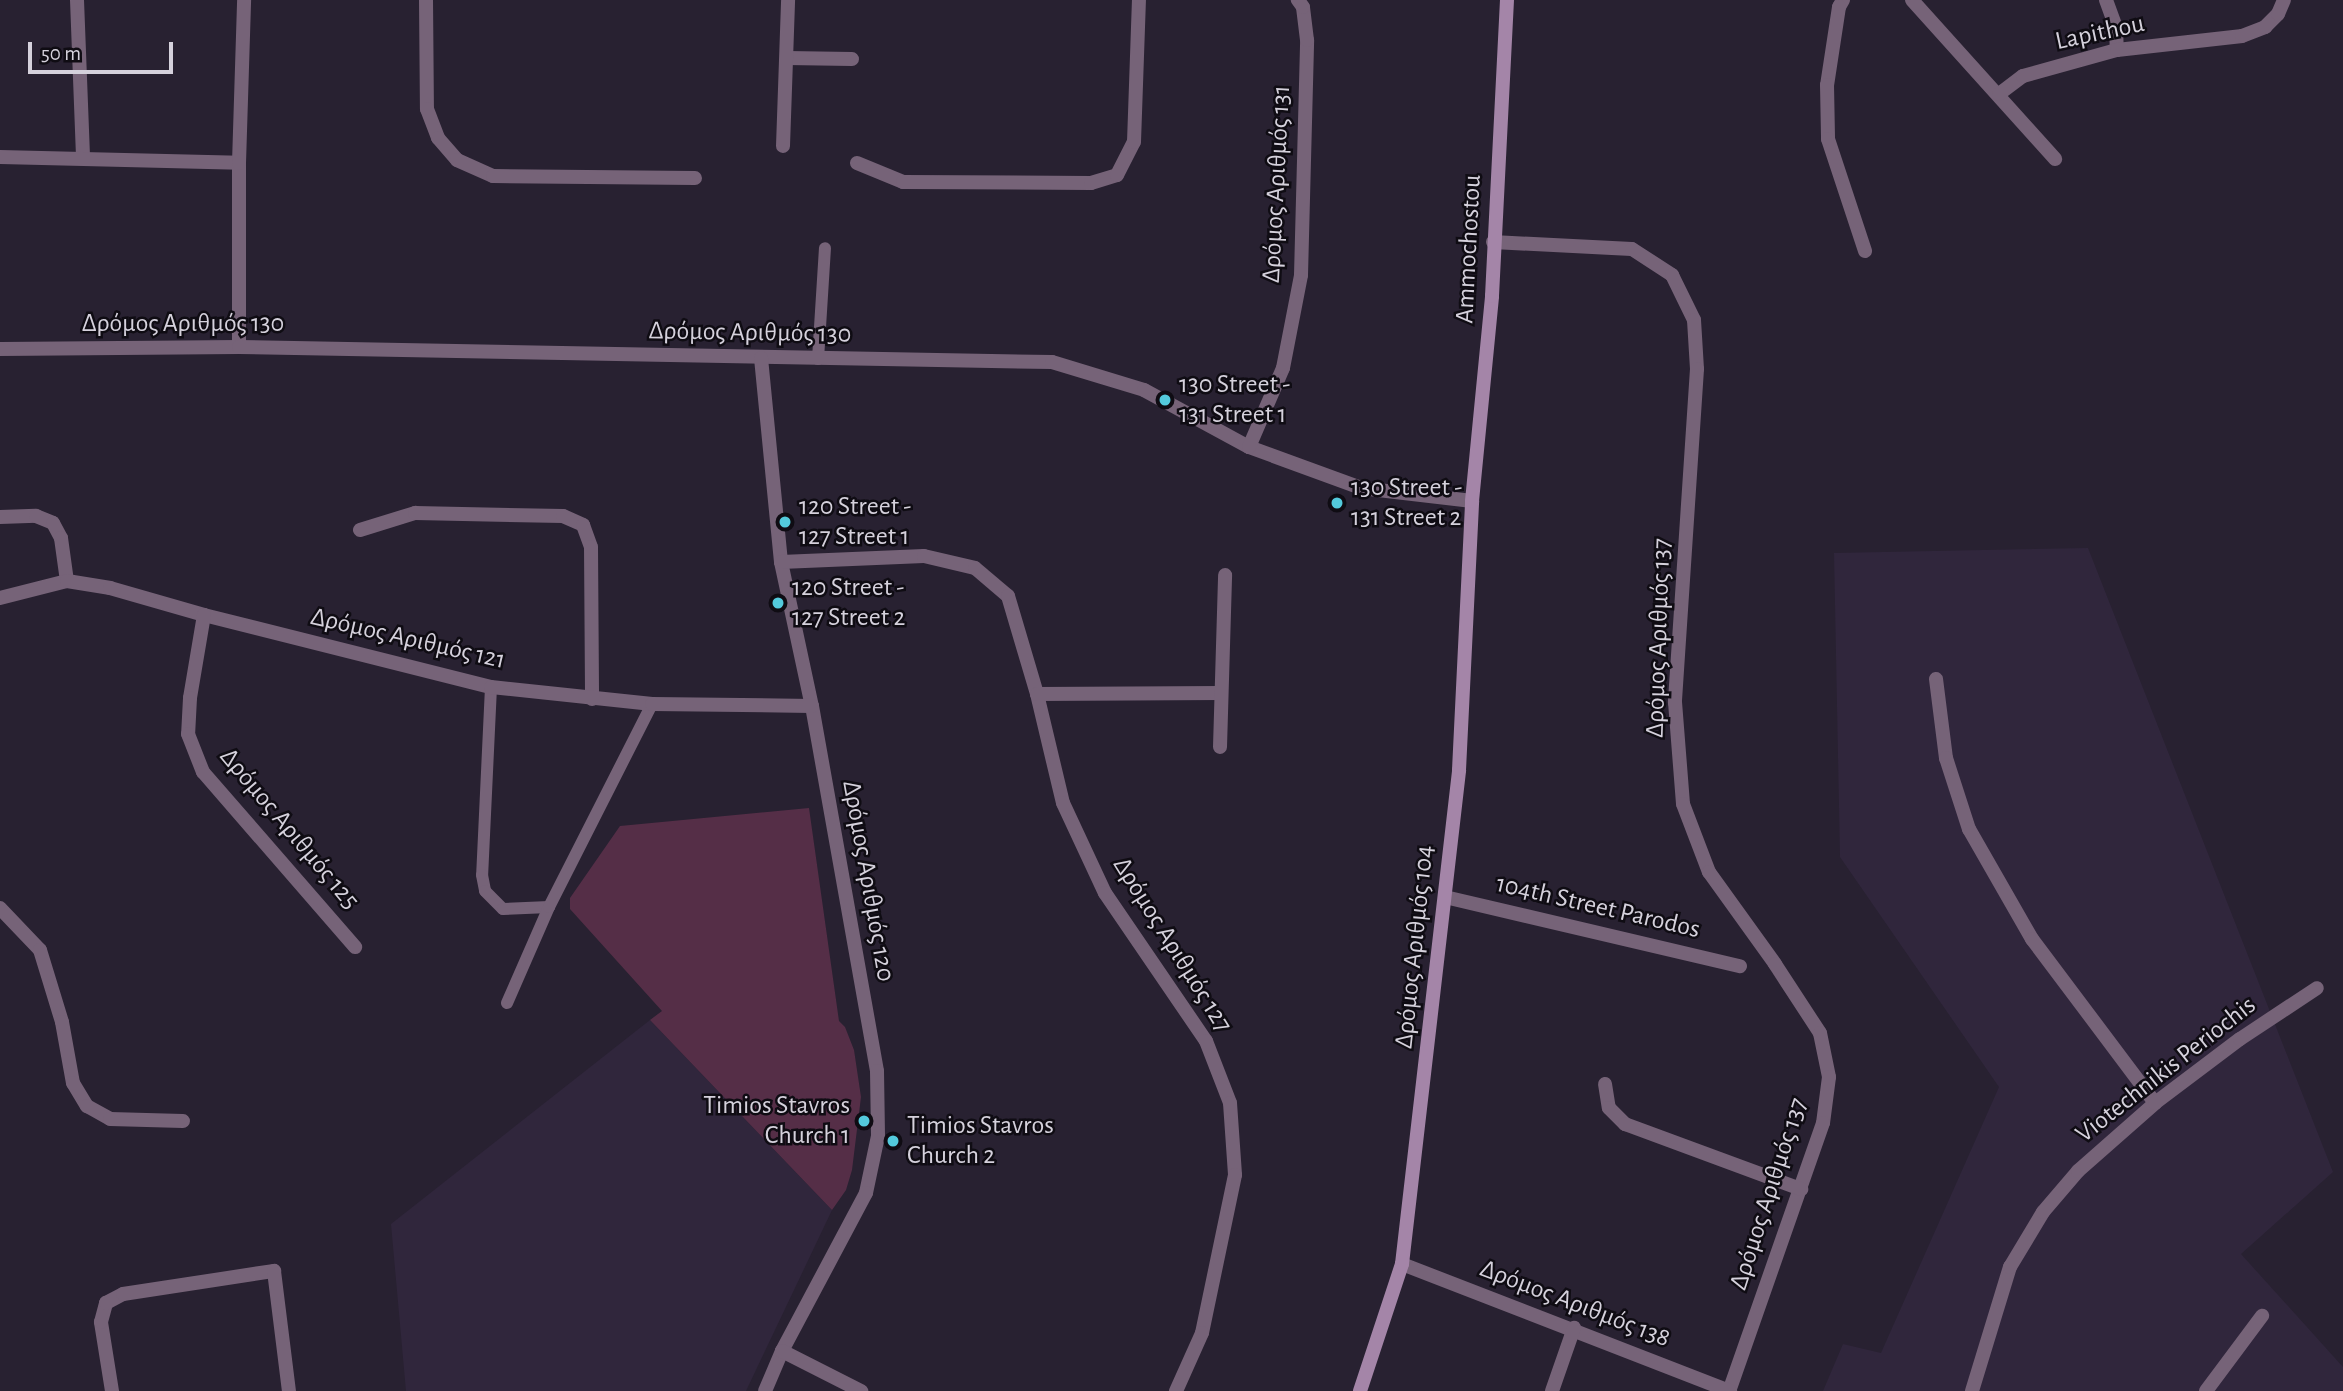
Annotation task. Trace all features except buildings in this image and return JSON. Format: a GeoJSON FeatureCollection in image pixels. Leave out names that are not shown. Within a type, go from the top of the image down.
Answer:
{"type":"FeatureCollection","features":[{"type":"Feature","properties":{"kind":"street"},"geometry":{"type":"LineString","coordinates":[[77,0],[83,157]]}},
{"type":"Feature","properties":{"kind":"street"},"geometry":{"type":"LineString","coordinates":[[239,347],[239,163],[244,0]]}},
{"type":"Feature","properties":{"kind":"street"},"geometry":{"type":"LineString","coordinates":[[426,0],[427,109],[438,138],[457,160],[493,176],[695,178]]}},
{"type":"Feature","properties":{"kind":"street"},"geometry":{"type":"LineString","coordinates":[[783,146],[788,0]]}},
{"type":"Feature","properties":{"kind":"street"},"geometry":{"type":"LineString","coordinates":[[857,163],[903,182],[1091,183],[1117,175],[1134,142],[1139,0]]}},
{"type":"Feature","properties":{"kind":"street","name":"Δρόμος Αριθμός 131"},"geometry":{"type":"LineString","coordinates":[[1250,447],[1283,368],[1301,275],[1307,40],[1303,7],[1298,0]]}},
{"type":"Feature","properties":{"kind":"street","name":"Ammochostou"},"geometry":{"type":"LineString","coordinates":[[1472,501],[1492,296],[1507,0]]}},
{"type":"Feature","properties":{"kind":"street"},"geometry":{"type":"LineString","coordinates":[[1843,0],[1839,7],[1827,85],[1828,139],[1866,251]]}},
{"type":"Feature","properties":{"kind":"street"},"geometry":{"type":"LineString","coordinates":[[1912,0],[2055,159]]}},
{"type":"Feature","properties":{"kind":"street"},"geometry":{"type":"LineString","coordinates":[[2106,0],[2116,27],[2117,50]]}},
{"type":"Feature","properties":{"kind":"street","name":"Lapithou"},"geometry":{"type":"LineString","coordinates":[[1999,94],[2023,76],[2117,50],[2242,36],[2265,27],[2278,14],[2284,0]]}},
{"type":"Feature","properties":{"kind":"street"},"geometry":{"type":"LineString","coordinates":[[787,58],[852,59]]}},
{"type":"Feature","properties":{"kind":"street"},"geometry":{"type":"LineString","coordinates":[[0,157],[239,163]]}},
{"type":"Feature","properties":{"kind":"street","name":"Δρόμος Αριθμός 137"},"geometry":{"type":"LineString","coordinates":[[1493,242],[1632,248],[1672,275],[1694,320],[1697,369],[1675,702],[1683,804],[1709,872],[1775,964],[1820,1033],[1829,1077],[1823,1124],[1730,1391]]}},
{"type":"Feature","properties":{"kind":"street","name":"Δρόμος Αριθμός 130"},"geometry":{"type":"LineString","coordinates":[[0,349],[239,347],[1052,362],[1144,390],[1250,447],[1360,488],[1472,501]]}},
{"type":"Feature","properties":{"kind":"street","name":"Δρόμος Αριθμός 120"},"geometry":{"type":"LineString","coordinates":[[761,358],[781,562],[812,706],[877,1071],[878,1136],[866,1193],[782,1351],[765,1391]]}},
{"type":"Feature","properties":{"kind":"street","name":"Δρόμος Αριθμός 104"},"geometry":{"type":"LineString","coordinates":[[1360,1391],[1402,1264],[1459,770],[1472,501]]}},
{"type":"Feature","properties":{"kind":"street"},"geometry":{"type":"LineString","coordinates":[[360,530],[415,513],[563,516],[583,525],[591,547],[593,699]]}},
{"type":"Feature","properties":{"kind":"street"},"geometry":{"type":"LineString","coordinates":[[0,517],[36,516],[53,523],[61,538],[67,581]]}},
{"type":"Feature","properties":{"kind":"street","name":"Δρόμος Αριθμός 127"},"geometry":{"type":"LineString","coordinates":[[781,562],[924,556],[975,568],[1007,596],[1037,694],[1063,803],[1105,893],[1206,1041],[1230,1103],[1236,1175],[1202,1333],[1176,1391]]}},
{"type":"Feature","properties":{"kind":"street"},"geometry":{"type":"LineString","coordinates":[[1220,747],[1225,575]]}},
{"type":"Feature","properties":{"kind":"street","name":"Δρόμος Αριθμός 121"},"geometry":{"type":"LineString","coordinates":[[0,598],[67,581],[110,588],[204,615],[491,687],[652,704],[812,706]]}},
{"type":"Feature","properties":{"kind":"street","name":"Δρόμος Αριθμός 125"},"geometry":{"type":"LineString","coordinates":[[204,615],[190,698],[188,734],[203,772],[355,947]]}},
{"type":"Feature","properties":{"kind":"street"},"geometry":{"type":"LineString","coordinates":[[1936,679],[1946,758],[1969,829],[2032,939],[2155,1103]]}},
{"type":"Feature","properties":{"kind":"street"},"geometry":{"type":"LineString","coordinates":[[1037,694],[1221,694]]}},
{"type":"Feature","properties":{"kind":"street","name":"104th Street Parodos"},"geometry":{"type":"LineString","coordinates":[[1445,897],[1740,966]]}},
{"type":"Feature","properties":{"kind":"street"},"geometry":{"type":"LineString","coordinates":[[0,908],[40,950],[62,1022],[74,1083],[87,1106],[110,1119],[183,1121]]}},
{"type":"Feature","properties":{"kind":"street","name":"Viotechnikis Periochis"},"geometry":{"type":"LineString","coordinates":[[1972,1391],[2010,1267],[2043,1212],[2078,1171],[2155,1103],[2240,1039],[2317,988]]}},
{"type":"Feature","properties":{"kind":"street"},"geometry":{"type":"LineString","coordinates":[[1605,1084],[1609,1108],[1625,1124],[1801,1189]]}},
{"type":"Feature","properties":{"kind":"street","name":"Δρόμος Αριθμός 138"},"geometry":{"type":"LineString","coordinates":[[1402,1264],[1574,1328],[1730,1391]]}},
{"type":"Feature","properties":{"kind":"street"},"geometry":{"type":"LineString","coordinates":[[112,1391],[101,1322],[106,1303],[123,1294],[274,1271],[289,1391]]}},
{"type":"Feature","properties":{"kind":"street"},"geometry":{"type":"LineString","coordinates":[[2206,1391],[2262,1316]]}},
{"type":"Feature","properties":{"kind":"street"},"geometry":{"type":"LineString","coordinates":[[1552,1391],[1574,1328]]}},
{"type":"Feature","properties":{"kind":"street"},"geometry":{"type":"LineString","coordinates":[[782,1351],[861,1391]]}},
{"type":"Feature","properties":{"kind":"lane"},"geometry":{"type":"LineString","coordinates":[[818,359],[825,248]]}},
{"type":"Feature","properties":{"kind":"lane"},"geometry":{"type":"LineString","coordinates":[[491,687],[482,875],[485,891],[503,909],[549,907]]}},
{"type":"Feature","properties":{"kind":"lane"},"geometry":{"type":"LineString","coordinates":[[507,1003],[549,907],[652,704]]}},
{"type":"Feature","properties":{"kind":"shaded area"},"geometry":{"type":"Polygon","coordinates":[[[2088,548],[2333,1172],[2241,1254],[2343,1367],[2343,1391],[1823,1391],[1843,1344],[1881,1353],[1999,1087],[1840,857],[1834,553],[2088,548]]]}},
{"type":"Feature","properties":{"kind":"shaded area"},"geometry":{"type":"Polygon","coordinates":[[[809,808],[839,1021],[845,1027],[854,1050],[861,1097],[852,1170],[846,1190],[832,1210],[650,1020],[662,1011],[570,909],[570,898],[620,826],[809,808]]]}},
{"type":"Feature","properties":{"kind":"shaded area"},"geometry":{"type":"Polygon","coordinates":[[[650,1020],[832,1210],[746,1391],[406,1391],[391,1224],[650,1020]]]}},
{"type":"Feature","properties":{"kind":"place","name":"130 Street - 131 Street 1"},"geometry":{"type":"Point","coordinates":[1165,400]}},
{"type":"Feature","properties":{"kind":"place","name":"130 Street - 131 Street 2"},"geometry":{"type":"Point","coordinates":[1337,503]}},
{"type":"Feature","properties":{"kind":"place","name":"120 Street - 127 Street 1"},"geometry":{"type":"Point","coordinates":[785,522]}},
{"type":"Feature","properties":{"kind":"place","name":"120 Street - 127 Street 2"},"geometry":{"type":"Point","coordinates":[778,603]}},
{"type":"Feature","properties":{"kind":"place","name":"Timios Stavros Church 1"},"geometry":{"type":"Point","coordinates":[864,1121]}},
{"type":"Feature","properties":{"kind":"place","name":"Timios Stavros Church 2"},"geometry":{"type":"Point","coordinates":[893,1141]}}]}
